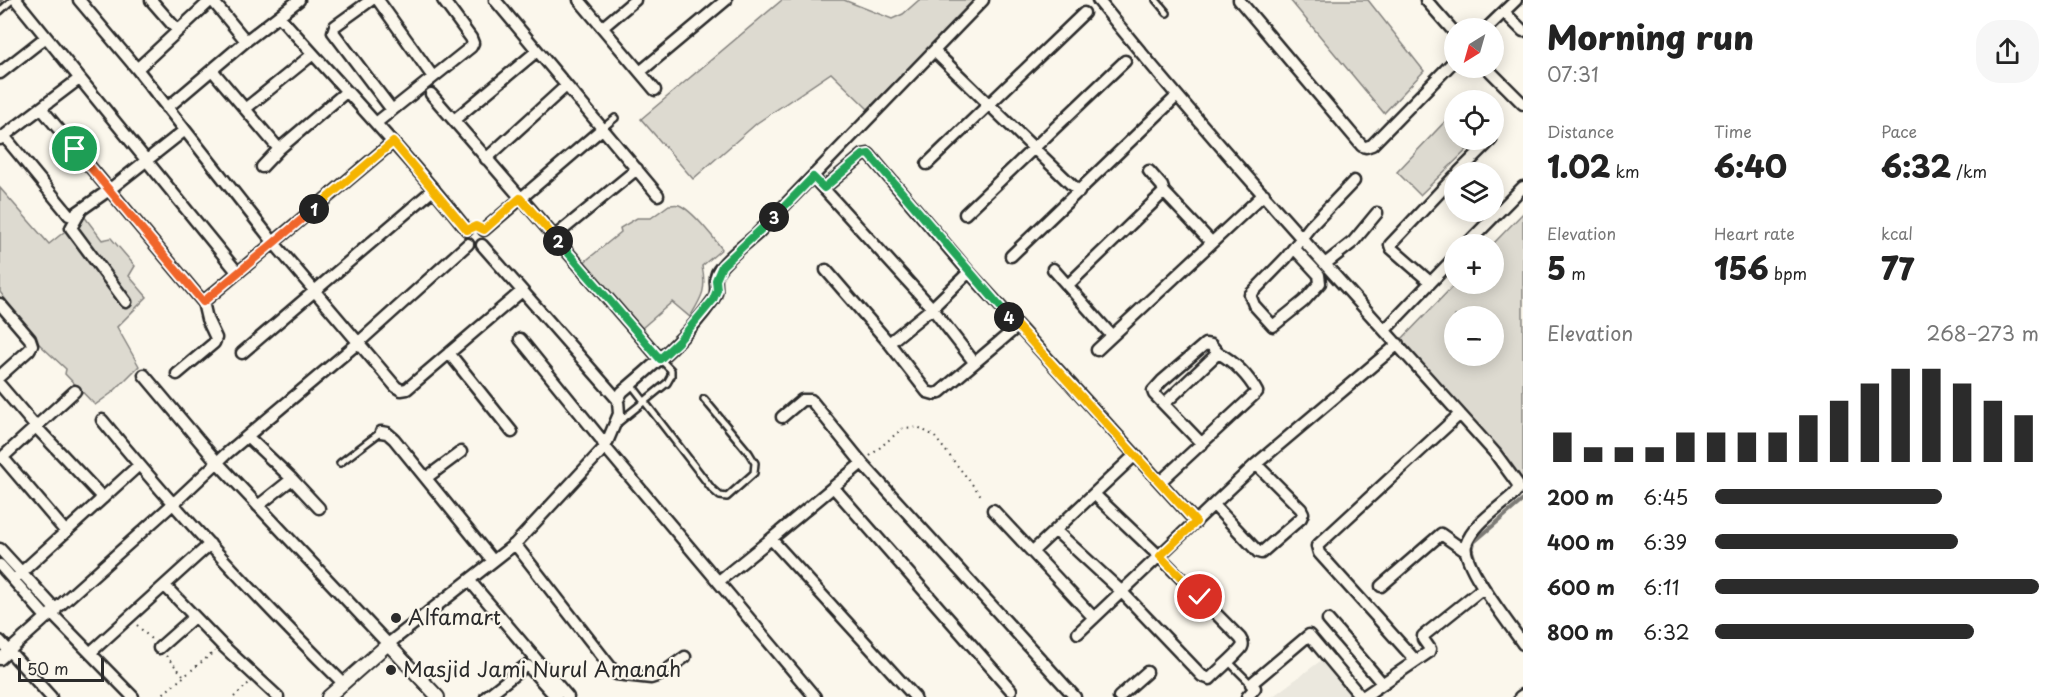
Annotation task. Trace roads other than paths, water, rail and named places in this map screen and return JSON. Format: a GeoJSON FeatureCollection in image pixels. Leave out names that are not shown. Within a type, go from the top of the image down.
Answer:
{"type":"FeatureCollection","features":[{"type":"Feature","properties":{"kind":"street"},"geometry":{"type":"LineString","coordinates":[[79,0],[137,69],[274,243],[396,387],[401,390],[407,389],[522,291]]}},
{"type":"Feature","properties":{"kind":"street"},"geometry":{"type":"LineString","coordinates":[[151,0],[178,31]]}},
{"type":"Feature","properties":{"kind":"street"},"geometry":{"type":"LineString","coordinates":[[137,69],[211,0],[246,41]]}},
{"type":"Feature","properties":{"kind":"street"},"geometry":{"type":"LineString","coordinates":[[167,108],[246,41],[299,0]]}},
{"type":"Feature","properties":{"kind":"street"},"geometry":{"type":"LineString","coordinates":[[371,0],[335,26],[333,32],[392,110]]}},
{"type":"Feature","properties":{"kind":"street"},"geometry":{"type":"LineString","coordinates":[[378,0],[433,77]]}},
{"type":"Feature","properties":{"kind":"street"},"geometry":{"type":"LineString","coordinates":[[203,302],[274,243],[385,133],[392,110],[471,47],[472,43],[443,0]]}},
{"type":"Feature","properties":{"kind":"street"},"geometry":{"type":"LineString","coordinates":[[495,0],[658,195]]}},
{"type":"Feature","properties":{"kind":"street"},"geometry":{"type":"LineString","coordinates":[[579,0],[655,90]]}},
{"type":"Feature","properties":{"kind":"street"},"geometry":{"type":"LineString","coordinates":[[603,27],[635,0]]}},
{"type":"Feature","properties":{"kind":"street"},"geometry":{"type":"LineString","coordinates":[[640,72],[726,0]]}},
{"type":"Feature","properties":{"kind":"street"},"geometry":{"type":"LineString","coordinates":[[328,697],[388,644],[515,544],[605,447],[619,414],[618,400],[621,392],[678,342],[713,300],[717,290],[716,280],[722,266],[813,177],[983,0]]}},
{"type":"Feature","properties":{"kind":"street"},"geometry":{"type":"LineString","coordinates":[[1098,0],[1177,96],[1495,453],[1517,483],[1518,489],[1473,532],[1466,543],[1465,551],[1470,567],[1523,644]]}},
{"type":"Feature","properties":{"kind":"street"},"geometry":{"type":"LineString","coordinates":[[1239,0],[1362,146],[1372,145],[1444,71]]}},
{"type":"Feature","properties":{"kind":"street"},"geometry":{"type":"LineString","coordinates":[[1426,0],[1444,20]]}},
{"type":"Feature","properties":{"kind":"street"},"geometry":{"type":"LineString","coordinates":[[1498,18],[1516,0]]}},
{"type":"Feature","properties":{"kind":"street"},"geometry":{"type":"LineString","coordinates":[[19,1],[79,79],[238,273]]}},
{"type":"Feature","properties":{"kind":"street"},"geometry":{"type":"LineString","coordinates":[[1504,12],[1523,31]]}},
{"type":"Feature","properties":{"kind":"street"},"geometry":{"type":"LineString","coordinates":[[927,164],[1084,13]]}},
{"type":"Feature","properties":{"kind":"street"},"geometry":{"type":"LineString","coordinates":[[279,16],[385,133],[467,230]]}},
{"type":"Feature","properties":{"kind":"street"},"geometry":{"type":"LineString","coordinates":[[0,73],[46,37]]}},
{"type":"Feature","properties":{"kind":"street"},"geometry":{"type":"LineString","coordinates":[[454,120],[537,51]]}},
{"type":"Feature","properties":{"kind":"street"},"geometry":{"type":"LineString","coordinates":[[934,51],[1079,192]]}},
{"type":"Feature","properties":{"kind":"street"},"geometry":{"type":"LineString","coordinates":[[245,109],[313,54]]}},
{"type":"Feature","properties":{"kind":"street"},"geometry":{"type":"LineString","coordinates":[[965,214],[1125,62]]}},
{"type":"Feature","properties":{"kind":"street"},"geometry":{"type":"LineString","coordinates":[[212,70],[279,149]]}},
{"type":"Feature","properties":{"kind":"street"},"geometry":{"type":"LineString","coordinates":[[1497,78],[1523,105]]}},
{"type":"Feature","properties":{"kind":"street"},"geometry":{"type":"LineString","coordinates":[[79,79],[2,138],[69,215],[72,216],[82,210],[185,130]]}},
{"type":"Feature","properties":{"kind":"street"},"geometry":{"type":"LineString","coordinates":[[486,159],[566,86]]}},
{"type":"Feature","properties":{"kind":"street"},"geometry":{"type":"LineString","coordinates":[[262,167],[279,149],[346,92]]}},
{"type":"Feature","properties":{"kind":"street"},"geometry":{"type":"LineString","coordinates":[[431,94],[660,359]]}},
{"type":"Feature","properties":{"kind":"street"},"geometry":{"type":"LineString","coordinates":[[1011,256],[1177,96]]}},
{"type":"Feature","properties":{"kind":"street"},"geometry":{"type":"LineString","coordinates":[[41,108],[203,302],[207,319],[216,338],[214,343],[177,374]]}},
{"type":"Feature","properties":{"kind":"street"},"geometry":{"type":"LineString","coordinates":[[484,230],[603,128]]}},
{"type":"Feature","properties":{"kind":"street"},"geometry":{"type":"LineString","coordinates":[[1469,162],[1481,150]]}},
{"type":"Feature","properties":{"kind":"street"},"geometry":{"type":"LineString","coordinates":[[824,188],[863,155],[869,154],[1017,327],[1196,522]]}},
{"type":"Feature","properties":{"kind":"street"},"geometry":{"type":"LineString","coordinates":[[555,237],[637,169]]}},
{"type":"Feature","properties":{"kind":"street"},"geometry":{"type":"LineString","coordinates":[[1149,171],[1162,186],[1164,192],[1211,242]]}},
{"type":"Feature","properties":{"kind":"street"},"geometry":{"type":"LineString","coordinates":[[813,177],[932,308],[974,362]]}},
{"type":"Feature","properties":{"kind":"street"},"geometry":{"type":"LineString","coordinates":[[1294,248],[1318,275],[1320,283],[1304,301],[1273,326],[1254,305],[1251,295],[1354,181]]}},
{"type":"Feature","properties":{"kind":"street"},"geometry":{"type":"LineString","coordinates":[[1477,234],[1523,187]]}},
{"type":"Feature","properties":{"kind":"street"},"geometry":{"type":"LineString","coordinates":[[1430,282],[1391,248],[1390,244],[1444,188]]}},
{"type":"Feature","properties":{"kind":"street"},"geometry":{"type":"LineString","coordinates":[[242,353],[434,189]]}},
{"type":"Feature","properties":{"kind":"street"},"geometry":{"type":"LineString","coordinates":[[1068,285],[1164,192]]}},
{"type":"Feature","properties":{"kind":"street"},"geometry":{"type":"LineString","coordinates":[[1096,350],[1264,194]]}},
{"type":"Feature","properties":{"kind":"street"},"geometry":{"type":"LineString","coordinates":[[82,210],[71,228],[126,302]]}},
{"type":"Feature","properties":{"kind":"street"},"geometry":{"type":"LineString","coordinates":[[1325,264],[1353,242],[1377,213]]}},
{"type":"Feature","properties":{"kind":"street"},"geometry":{"type":"LineString","coordinates":[[476,226],[484,230],[486,241],[482,245],[473,247],[468,244],[465,235],[467,230],[476,226]]}},
{"type":"Feature","properties":{"kind":"street"},"geometry":{"type":"LineString","coordinates":[[0,659],[218,462],[358,343],[468,244]]}},
{"type":"Feature","properties":{"kind":"street"},"geometry":{"type":"LineString","coordinates":[[482,245],[618,400]]}},
{"type":"Feature","properties":{"kind":"street"},"geometry":{"type":"LineString","coordinates":[[1385,330],[1444,268]]}},
{"type":"Feature","properties":{"kind":"street"},"geometry":{"type":"LineString","coordinates":[[1053,269],[1112,336]]}},
{"type":"Feature","properties":{"kind":"street"},"geometry":{"type":"LineString","coordinates":[[826,270],[889,343],[927,392],[934,394],[940,392],[1017,327]]}},
{"type":"Feature","properties":{"kind":"street"},"geometry":{"type":"LineString","coordinates":[[889,343],[932,308],[969,272]]}},
{"type":"Feature","properties":{"kind":"street"},"geometry":{"type":"LineString","coordinates":[[0,304],[30,339],[32,345],[0,376]]}},
{"type":"Feature","properties":{"kind":"street"},"geometry":{"type":"LineString","coordinates":[[520,339],[602,439],[605,447],[815,697]]}},
{"type":"Feature","properties":{"kind":"street"},"geometry":{"type":"LineString","coordinates":[[1160,482],[1202,444],[1257,392],[1246,376],[1211,345],[1205,344],[1153,391],[1202,444]]}},
{"type":"Feature","properties":{"kind":"street"},"geometry":{"type":"LineString","coordinates":[[1078,633],[1256,464],[1398,344]]}},
{"type":"Feature","properties":{"kind":"street"},"geometry":{"type":"LineString","coordinates":[[449,352],[512,432]]}},
{"type":"Feature","properties":{"kind":"street"},"geometry":{"type":"LineString","coordinates":[[1164,404],[1218,353]]}},
{"type":"Feature","properties":{"kind":"street"},"geometry":{"type":"LineString","coordinates":[[144,375],[218,462],[434,696]]}},
{"type":"Feature","properties":{"kind":"street"},"geometry":{"type":"LineString","coordinates":[[0,385],[103,498]]}},
{"type":"Feature","properties":{"kind":"street"},"geometry":{"type":"LineString","coordinates":[[66,532],[4,459],[6,453],[75,392]]}},
{"type":"Feature","properties":{"kind":"street"},"geometry":{"type":"LineString","coordinates":[[782,417],[802,400],[811,400],[862,463],[1075,697]]}},
{"type":"Feature","properties":{"kind":"street"},"geometry":{"type":"LineString","coordinates":[[1416,661],[1319,553],[1317,546],[1460,414]]}},
{"type":"Feature","properties":{"kind":"street"},"geometry":{"type":"LineString","coordinates":[[102,420],[210,544],[343,683]]}},
{"type":"Feature","properties":{"kind":"street"},"geometry":{"type":"LineString","coordinates":[[381,432],[387,433],[394,439],[493,561]]}},
{"type":"Feature","properties":{"kind":"street"},"geometry":{"type":"LineString","coordinates":[[248,437],[319,508]]}},
{"type":"Feature","properties":{"kind":"street"},"geometry":{"type":"LineString","coordinates":[[426,478],[460,452]]}},
{"type":"Feature","properties":{"kind":"street"},"geometry":{"type":"LineString","coordinates":[[1032,552],[1135,455]]}},
{"type":"Feature","properties":{"kind":"street"},"geometry":{"type":"LineString","coordinates":[[719,581],[862,463]]}},
{"type":"Feature","properties":{"kind":"street"},"geometry":{"type":"LineString","coordinates":[[1214,504],[1258,552],[1261,552],[1301,518],[1303,513],[1301,509],[1256,464]]}},
{"type":"Feature","properties":{"kind":"street"},"geometry":{"type":"LineString","coordinates":[[13,580],[139,465]]}},
{"type":"Feature","properties":{"kind":"street"},"geometry":{"type":"LineString","coordinates":[[258,506],[292,479]]}},
{"type":"Feature","properties":{"kind":"street"},"geometry":{"type":"LineString","coordinates":[[834,488],[1011,690]]}},
{"type":"Feature","properties":{"kind":"street"},"geometry":{"type":"LineString","coordinates":[[1056,531],[1121,591],[1206,679],[1210,679],[1242,647],[1243,643],[1240,638],[1160,556],[1094,494]]}},
{"type":"Feature","properties":{"kind":"street"},"geometry":{"type":"LineString","coordinates":[[993,510],[1094,618]]}},
{"type":"Feature","properties":{"kind":"street"},"geometry":{"type":"LineString","coordinates":[[1381,586],[1441,534],[1465,551]]}},
{"type":"Feature","properties":{"kind":"street"},"geometry":{"type":"LineString","coordinates":[[771,539],[915,697]]}},
{"type":"Feature","properties":{"kind":"street"},"geometry":{"type":"LineString","coordinates":[[91,652],[210,544]]}},
{"type":"Feature","properties":{"kind":"street"},"geometry":{"type":"LineString","coordinates":[[515,544],[616,674],[651,678],[660,675],[685,657]]}},
{"type":"Feature","properties":{"kind":"street"},"geometry":{"type":"LineString","coordinates":[[0,549],[22,572],[52,614]]}},
{"type":"Feature","properties":{"kind":"street"},"geometry":{"type":"LineString","coordinates":[[0,565],[13,580],[91,652],[133,697]]}},
{"type":"Feature","properties":{"kind":"street"},"geometry":{"type":"LineString","coordinates":[[470,580],[568,697]]}},
{"type":"Feature","properties":{"kind":"street"},"geometry":{"type":"LineString","coordinates":[[165,586],[222,645],[278,697]]}},
{"type":"Feature","properties":{"kind":"street"},"geometry":{"type":"LineString","coordinates":[[1247,697],[1255,688],[1251,684],[1309,635],[1362,697],[1430,651],[1423,636],[1484,588]]}},
{"type":"Feature","properties":{"kind":"street"},"geometry":{"type":"LineString","coordinates":[[159,648],[194,617]]}},
{"type":"Feature","properties":{"kind":"street"},"geometry":{"type":"LineString","coordinates":[[1328,620],[1382,683]]}},
{"type":"Feature","properties":{"kind":"street"},"geometry":{"type":"LineString","coordinates":[[0,641],[51,697]]}},
{"type":"Feature","properties":{"kind":"street"},"geometry":{"type":"LineString","coordinates":[[486,697],[528,666],[556,697]]}},
{"type":"Feature","properties":{"kind":"street"},"geometry":{"type":"LineString","coordinates":[[1119,697],[1147,672]]}},
{"type":"Feature","properties":{"kind":"lane"},"geometry":{"type":"LineString","coordinates":[[1156,0],[1167,13]]}},
{"type":"Feature","properties":{"kind":"lane"},"geometry":{"type":"LineString","coordinates":[[0,11],[19,1]]}},
{"type":"Feature","properties":{"kind":"lane"},"geometry":{"type":"LineString","coordinates":[[603,128],[615,118]]}},
{"type":"Feature","properties":{"kind":"lane"},"geometry":{"type":"LineString","coordinates":[[615,425],[667,383],[671,370],[660,359]]}},
{"type":"Feature","properties":{"kind":"lane"},"geometry":{"type":"LineString","coordinates":[[631,384],[712,489],[720,496],[727,497],[754,473],[755,463],[704,399]]}},
{"type":"Feature","properties":{"kind":"lane"},"geometry":{"type":"LineString","coordinates":[[340,463],[381,432]]}},
{"type":"Feature","properties":{"kind":"lane"},"geometry":{"type":"LineString","coordinates":[[1228,660],[1251,684]]}},
{"type":"Feature","properties":{"kind":"waterway"},"geometry":{"type":"LineString","coordinates":[[1477,567],[1472,551],[1474,542],[1523,500]]}},
{"type":"Feature","properties":{"kind":"place","name":"Alfamart"},"geometry":{"type":"Point","coordinates":[396,618]}},
{"type":"Feature","properties":{"kind":"place","name":"Masjid Jami Nurul Amanah"},"geometry":{"type":"Point","coordinates":[391,670]}}]}
